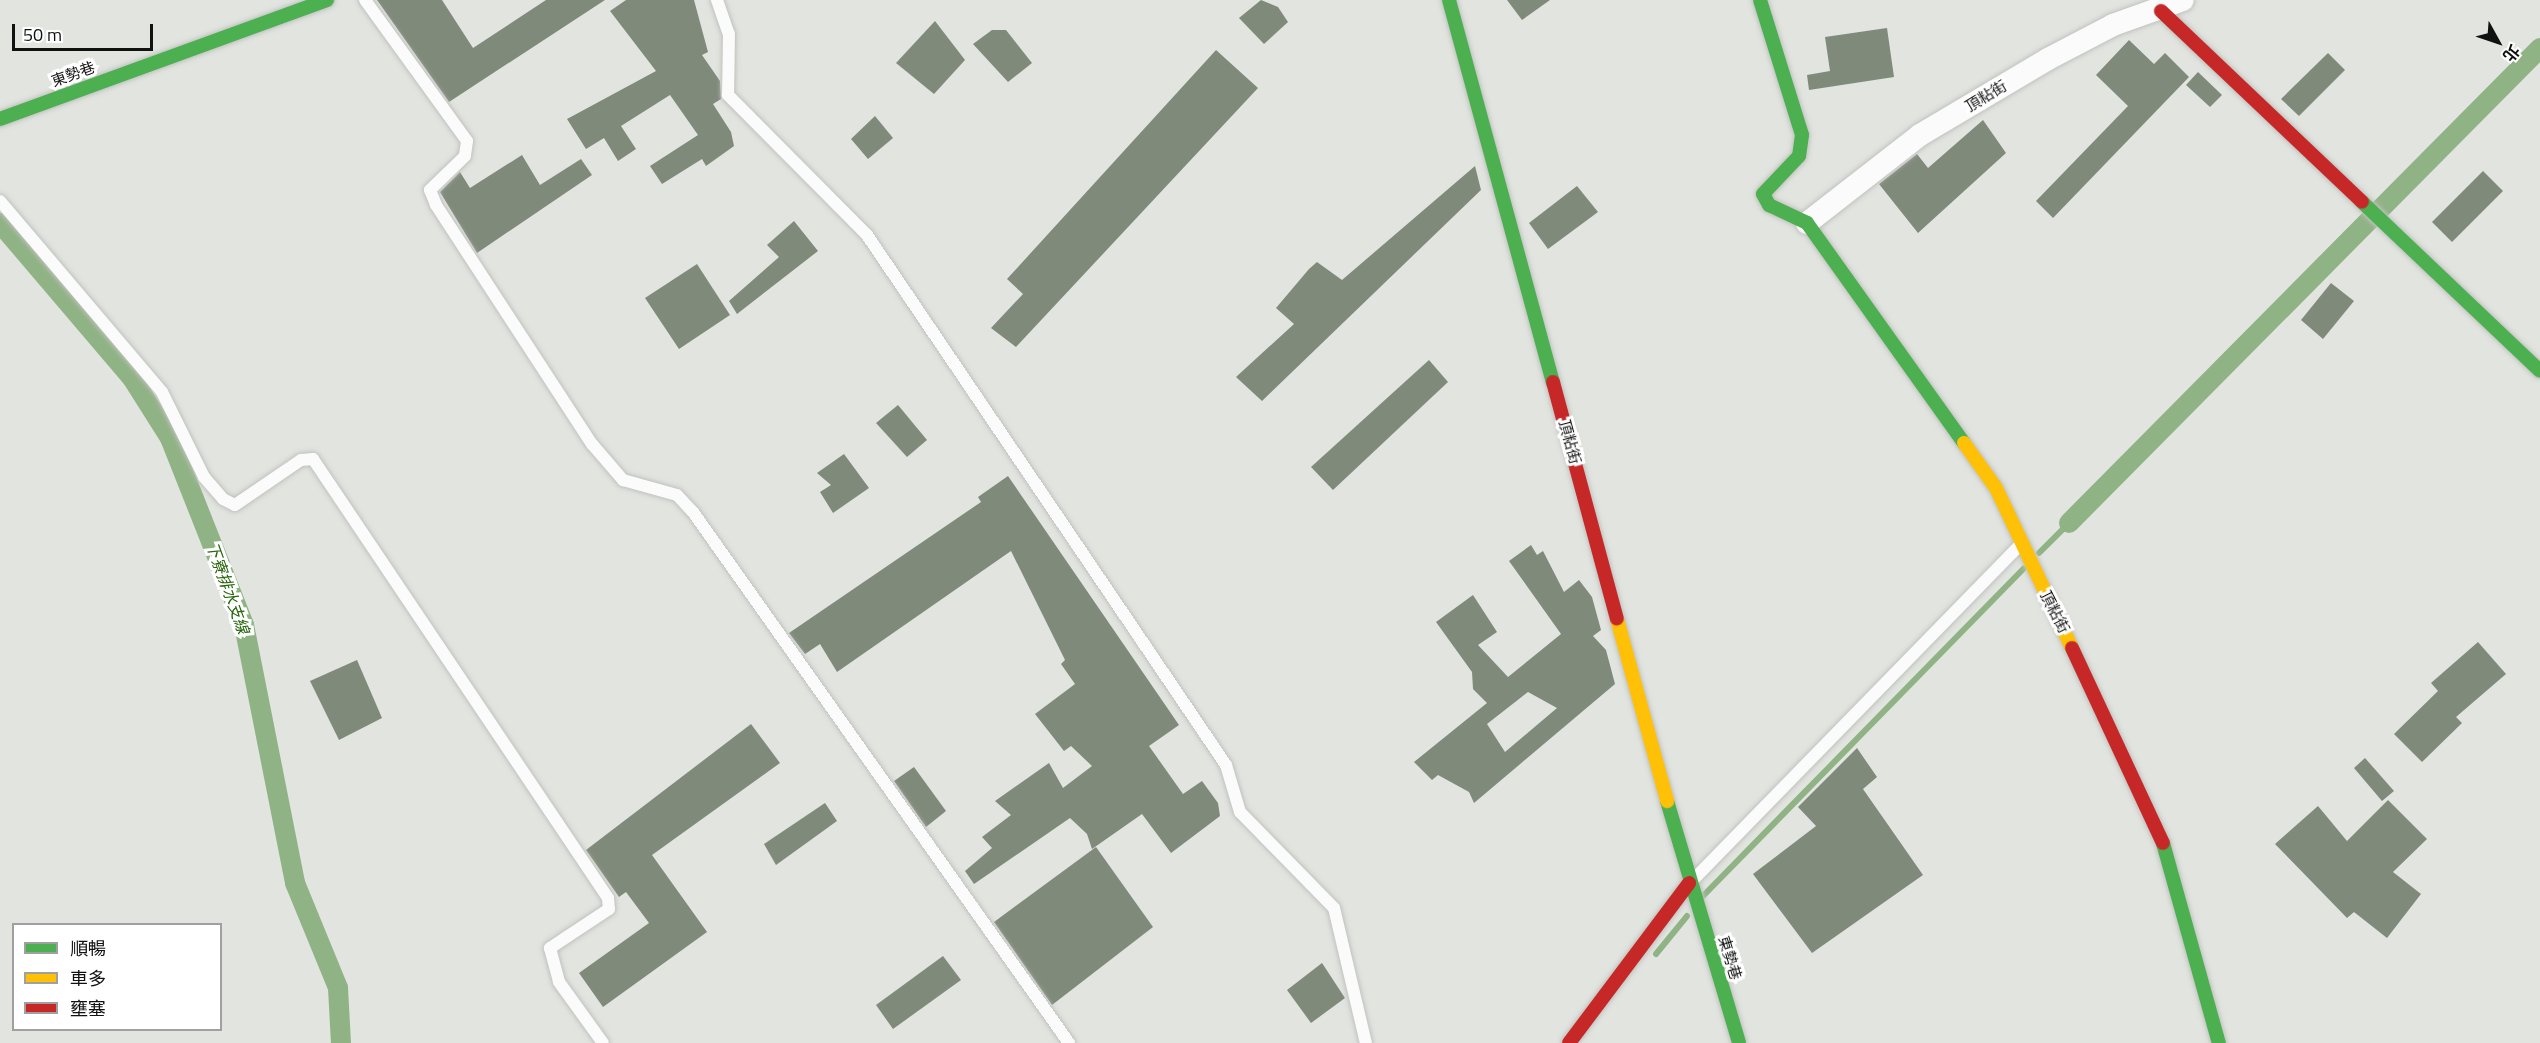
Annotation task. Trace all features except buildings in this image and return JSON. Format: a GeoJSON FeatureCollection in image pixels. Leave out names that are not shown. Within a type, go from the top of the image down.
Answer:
{"type":"FeatureCollection","features":[{"type":"Feature","properties":{"kind":"street","name":"東勢巷"},"geometry":{"type":"LineString","coordinates":[[0,119],[327,0]]}},
{"type":"Feature","properties":{"kind":"street","name":"頂粘街"},"geometry":{"type":"LineString","coordinates":[[1449,0],[1689,884]]}},
{"type":"Feature","properties":{"kind":"street","name":"頂粘街"},"geometry":{"type":"LineString","coordinates":[[1760,0],[1802,135],[1799,156],[1763,194],[1769,205],[1807,223],[1996,488],[2020,545],[2109,717],[2161,834],[2219,1043]]}},
{"type":"Feature","properties":{"kind":"street","name":"頂粘街"},"geometry":{"type":"LineString","coordinates":[[1807,223],[1920,135],[2113,25],[2161,11],[2183,0]]}},
{"type":"Feature","properties":{"kind":"street"},"geometry":{"type":"LineString","coordinates":[[2161,11],[2540,371]]}},
{"type":"Feature","properties":{"kind":"street","name":"東勢巷"},"geometry":{"type":"LineString","coordinates":[[1689,884],[1739,1043]]}},
{"type":"Feature","properties":{"kind":"street"},"geometry":{"type":"LineString","coordinates":[[1569,1043],[1689,884]]}},
{"type":"Feature","properties":{"kind":"lane"},"geometry":{"type":"LineString","coordinates":[[364,0],[467,141],[465,156],[430,189],[436,206],[592,444],[623,480],[677,495],[693,512],[1069,1043]]}},
{"type":"Feature","properties":{"kind":"lane"},"geometry":{"type":"LineString","coordinates":[[717,0],[729,34],[728,95],[867,235],[1227,765],[1240,812],[1334,908],[1366,1043]]}},
{"type":"Feature","properties":{"kind":"lane"},"geometry":{"type":"LineString","coordinates":[[0,201],[162,392],[204,477],[223,499],[235,505],[301,460],[313,459],[608,898],[609,909],[550,948],[559,982],[603,1043]]}},
{"type":"Feature","properties":{"kind":"lane"},"geometry":{"type":"LineString","coordinates":[[1689,884],[2020,545]]}},
{"type":"Feature","properties":{"kind":"waterway"},"geometry":{"type":"LineString","coordinates":[[2069,523],[2540,48]]}},
{"type":"Feature","properties":{"kind":"waterway","name":"下寮排水支線"},"geometry":{"type":"LineString","coordinates":[[0,223],[132,378],[170,438],[244,625],[295,883],[338,988],[341,1043]]}},
{"type":"Feature","properties":{"kind":"waterway"},"geometry":{"type":"LineString","coordinates":[[2039,553],[2069,523]]}},
{"type":"Feature","properties":{"kind":"waterway"},"geometry":{"type":"LineString","coordinates":[[1703,896],[2023,569]]}},
{"type":"Feature","properties":{"kind":"waterway"},"geometry":{"type":"LineString","coordinates":[[1656,954],[1687,916]]}},
{"type":"Feature","properties":{"kind":"traffic: fast"},"geometry":{"type":"LineString","coordinates":[[0,119],[327,0]]}},
{"type":"Feature","properties":{"kind":"traffic: fast"},"geometry":{"type":"LineString","coordinates":[[1449,0],[1553,382]]}},
{"type":"Feature","properties":{"kind":"traffic: fast"},"geometry":{"type":"LineString","coordinates":[[1760,0],[1802,135],[1799,156],[1763,194],[1769,205],[1807,223],[1964,443]]}},
{"type":"Feature","properties":{"kind":"traffic: fast"},"geometry":{"type":"LineString","coordinates":[[2362,202],[2540,371]]}},
{"type":"Feature","properties":{"kind":"traffic: fast"},"geometry":{"type":"LineString","coordinates":[[1667,801],[1739,1043]]}},
{"type":"Feature","properties":{"kind":"traffic: fast"},"geometry":{"type":"LineString","coordinates":[[2163,843],[2219,1043]]}},
{"type":"Feature","properties":{"kind":"traffic: slow"},"geometry":{"type":"LineString","coordinates":[[1964,443],[1996,488],[2072,648]]}},
{"type":"Feature","properties":{"kind":"traffic: slow"},"geometry":{"type":"LineString","coordinates":[[1617,619],[1667,801]]}},
{"type":"Feature","properties":{"kind":"traffic: jam"},"geometry":{"type":"LineString","coordinates":[[2161,11],[2362,202]]}},
{"type":"Feature","properties":{"kind":"traffic: jam"},"geometry":{"type":"LineString","coordinates":[[1553,382],[1617,619]]}},
{"type":"Feature","properties":{"kind":"traffic: jam"},"geometry":{"type":"LineString","coordinates":[[2072,648],[2163,843]]}},
{"type":"Feature","properties":{"kind":"traffic: jam"},"geometry":{"type":"LineString","coordinates":[[1569,1043],[1689,883]]}}]}
